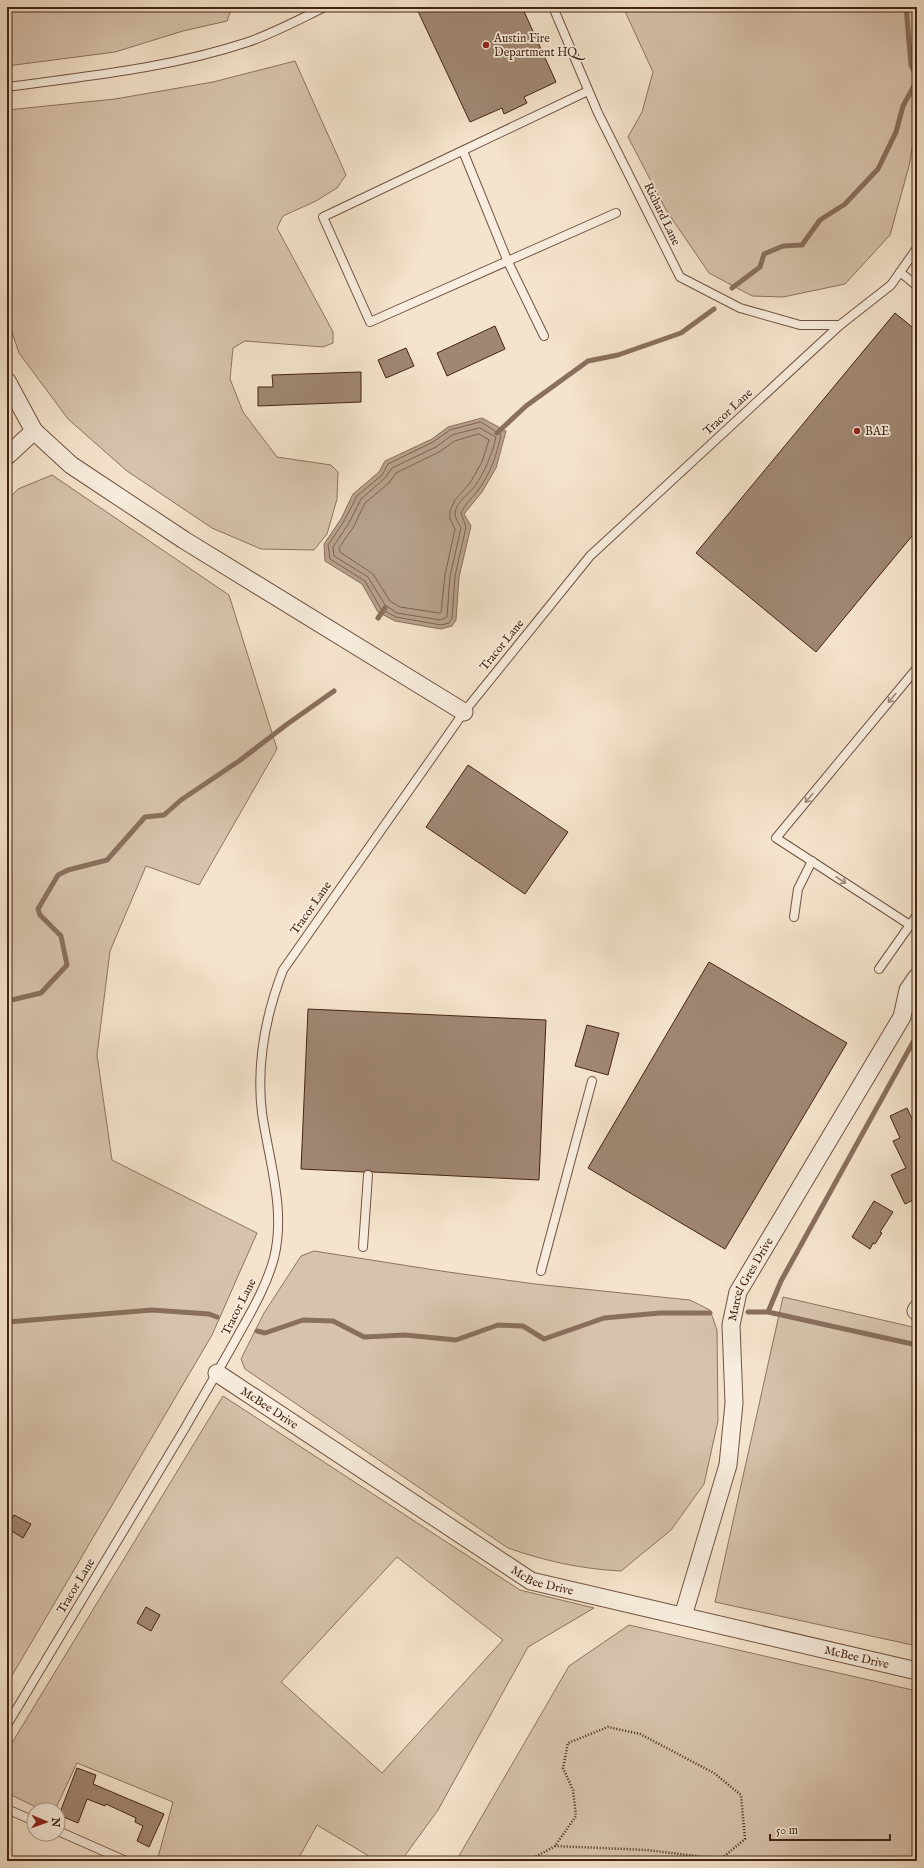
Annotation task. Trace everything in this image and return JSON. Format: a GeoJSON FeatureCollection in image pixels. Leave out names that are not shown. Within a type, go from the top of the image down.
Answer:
{"type":"FeatureCollection","features":[{"type":"Feature","properties":{"kind":"street"},"geometry":{"type":"LineString","coordinates":[[7,381],[34,431],[71,465],[184,540],[464,712]]}},
{"type":"Feature","properties":{"kind":"street"},"geometry":{"type":"LineString","coordinates":[[7,456],[34,431]]}},
{"type":"Feature","properties":{"kind":"street","name":"Marcel Gres Drive"},"geometry":{"type":"LineString","coordinates":[[683,1616],[728,1465],[734,1403],[731,1325],[738,1292],[902,1018],[908,990],[917,977]]}},
{"type":"Feature","properties":{"kind":"street","name":"McBee Drive"},"geometry":{"type":"LineString","coordinates":[[217,1373],[530,1581],[917,1671]]}},
{"type":"Feature","properties":{"kind":"lane"},"geometry":{"type":"LineString","coordinates":[[7,87],[148,68],[200,56],[249,42],[325,7]]}},
{"type":"Feature","properties":{"kind":"lane","name":"Richard Lane"},"geometry":{"type":"LineString","coordinates":[[553,7],[588,91],[680,277],[740,308],[800,325],[840,325]]}},
{"type":"Feature","properties":{"kind":"lane"},"geometry":{"type":"LineString","coordinates":[[588,91],[323,216],[370,322],[616,213]]}},
{"type":"Feature","properties":{"kind":"lane"},"geometry":{"type":"LineString","coordinates":[[462,150],[508,262],[544,336]]}},
{"type":"Feature","properties":{"kind":"lane","name":"Tracor Lane"},"geometry":{"type":"LineString","coordinates":[[7,1725],[217,1373],[263,1290],[274,1257],[278,1223],[277,1197],[262,1113],[260,1078],[264,1033],[275,992],[283,970],[464,712],[590,556],[840,325],[891,285],[917,248]]}},
{"type":"Feature","properties":{"kind":"lane"},"geometry":{"type":"LineString","coordinates":[[900,272],[917,286]]}},
{"type":"Feature","properties":{"kind":"lane"},"geometry":{"type":"LineString","coordinates":[[910,925],[776,838],[917,668]]}},
{"type":"Feature","properties":{"kind":"lane"},"geometry":{"type":"LineString","coordinates":[[794,917],[798,889],[812,862]]}},
{"type":"Feature","properties":{"kind":"lane"},"geometry":{"type":"LineString","coordinates":[[879,969],[917,915]]}},
{"type":"Feature","properties":{"kind":"lane"},"geometry":{"type":"LineString","coordinates":[[541,1271],[592,1081]]}},
{"type":"Feature","properties":{"kind":"lane"},"geometry":{"type":"LineString","coordinates":[[363,1247],[368,1175]]}},
{"type":"Feature","properties":{"kind":"lane"},"geometry":{"type":"LineString","coordinates":[[7,1809],[26,1817]]}},
{"type":"Feature","properties":{"kind":"lane"},"geometry":{"type":"LineString","coordinates":[[66,1835],[126,1861]]}},
{"type":"Feature","properties":{"kind":"path"},"geometry":{"type":"LineString","coordinates":[[528,1861],[555,1846],[576,1816],[573,1790],[563,1768],[568,1743],[608,1727],[640,1734],[714,1773],[741,1795],[745,1839],[721,1859],[647,1850],[555,1846]]}},
{"type":"Feature","properties":{"kind":"shaded area"},"geometry":{"type":"Polygon","coordinates":[[[7,7],[232,7],[227,21],[183,31],[115,52],[7,66],[7,7]]]}},
{"type":"Feature","properties":{"kind":"shaded area"},"geometry":{"type":"Polygon","coordinates":[[[623,7],[917,7],[917,121],[909,166],[890,235],[845,284],[783,297],[752,296],[709,273],[666,210],[628,137],[642,112],[653,72],[623,7]]]}},
{"type":"Feature","properties":{"kind":"shaded area"},"geometry":{"type":"Polygon","coordinates":[[[295,61],[346,175],[337,188],[316,201],[283,216],[277,228],[333,332],[333,343],[323,347],[245,341],[233,348],[230,379],[243,412],[277,457],[331,465],[338,472],[337,499],[327,534],[314,550],[261,549],[212,528],[127,471],[68,419],[19,353],[7,317],[7,110],[115,99],[213,82],[295,61]]]}},
{"type":"Feature","properties":{"kind":"shaded area"},"geometry":{"type":"Polygon","coordinates":[[[52,475],[229,595],[277,749],[199,885],[146,866],[110,951],[97,1055],[112,1160],[257,1233],[212,1335],[7,1684],[7,501],[18,489],[52,475]]]}},
{"type":"Feature","properties":{"kind":"shaded area"},"geometry":{"type":"Polygon","coordinates":[[[314,1251],[535,1284],[690,1300],[710,1310],[717,1330],[718,1421],[704,1484],[671,1530],[621,1571],[563,1564],[508,1548],[245,1369],[241,1359],[264,1313],[301,1256],[314,1251]]]}},
{"type":"Feature","properties":{"kind":"shaded area"},"geometry":{"type":"Polygon","coordinates":[[[783,1297],[917,1328],[917,1646],[715,1602],[783,1297]]]}},
{"type":"Feature","properties":{"kind":"shaded area"},"geometry":{"type":"Polygon","coordinates":[[[223,1396],[520,1590],[594,1608],[528,1647],[438,1810],[401,1861],[377,1861],[317,1825],[297,1861],[157,1861],[173,1802],[77,1763],[59,1802],[26,1802],[7,1793],[7,1751],[223,1396]],[[397,1557],[281,1682],[382,1773],[503,1640],[397,1557]]]}},
{"type":"Feature","properties":{"kind":"shaded area"},"geometry":{"type":"Polygon","coordinates":[[[629,1625],[917,1691],[917,1861],[456,1861],[569,1666],[629,1625]]]}},
{"type":"Feature","properties":{"kind":"water"},"geometry":{"type":"Polygon","coordinates":[[[482,418],[506,431],[496,468],[482,492],[464,514],[471,526],[459,577],[456,620],[452,626],[441,629],[395,621],[378,612],[362,584],[325,561],[324,544],[341,519],[353,494],[379,472],[385,461],[432,439],[448,427],[482,418]]]}},
{"type":"Feature","properties":{"kind":"building","name":"Austin Fire Department HQ"},"geometry":{"type":"Polygon","coordinates":[[[416,7],[522,7],[556,82],[524,97],[527,103],[504,114],[502,108],[470,122],[416,7]]]}},
{"type":"Feature","properties":{"kind":"building","name":"BAE"},"geometry":{"type":"Polygon","coordinates":[[[895,313],[917,331],[917,530],[816,652],[696,553],[895,313]]]}},
{"type":"Feature","properties":{"kind":"building"},"geometry":{"type":"Polygon","coordinates":[[[495,326],[505,349],[447,376],[437,353],[495,326]]]}},
{"type":"Feature","properties":{"kind":"building"},"geometry":{"type":"Polygon","coordinates":[[[406,348],[414,366],[386,378],[378,360],[406,348]]]}},
{"type":"Feature","properties":{"kind":"building"},"geometry":{"type":"Polygon","coordinates":[[[361,372],[361,402],[258,406],[258,387],[273,387],[272,375],[361,372]]]}},
{"type":"Feature","properties":{"kind":"building"},"geometry":{"type":"Polygon","coordinates":[[[468,765],[568,832],[525,894],[426,827],[468,765]]]}},
{"type":"Feature","properties":{"kind":"building"},"geometry":{"type":"Polygon","coordinates":[[[709,962],[847,1043],[725,1249],[588,1168],[709,962]]]}},
{"type":"Feature","properties":{"kind":"building"},"geometry":{"type":"Polygon","coordinates":[[[308,1009],[546,1020],[539,1180],[373,1172],[368,1170],[364,1172],[301,1169],[308,1009]]]}},
{"type":"Feature","properties":{"kind":"building"},"geometry":{"type":"Polygon","coordinates":[[[587,1025],[619,1033],[608,1075],[575,1066],[587,1025]]]}},
{"type":"Feature","properties":{"kind":"building"},"geometry":{"type":"Polygon","coordinates":[[[907,1108],[917,1129],[917,1198],[905,1204],[891,1175],[906,1168],[893,1141],[900,1138],[890,1116],[907,1108]]]}},
{"type":"Feature","properties":{"kind":"building"},"geometry":{"type":"Polygon","coordinates":[[[874,1201],[893,1212],[880,1232],[882,1233],[870,1249],[852,1237],[874,1201]]]}},
{"type":"Feature","properties":{"kind":"building"},"geometry":{"type":"Polygon","coordinates":[[[14,1515],[31,1524],[23,1538],[7,1528],[14,1515]]]}},
{"type":"Feature","properties":{"kind":"building"},"geometry":{"type":"Polygon","coordinates":[[[146,1607],[160,1615],[151,1631],[137,1623],[146,1607]]]}},
{"type":"Feature","properties":{"kind":"building"},"geometry":{"type":"Polygon","coordinates":[[[77,1768],[96,1775],[93,1784],[164,1814],[149,1847],[137,1841],[143,1826],[135,1822],[136,1818],[106,1804],[105,1806],[87,1799],[78,1823],[66,1818],[66,1802],[64,1802],[77,1768]]]}},
{"type":"Feature","properties":{"kind":"waterway"},"geometry":{"type":"LineString","coordinates":[[732,288],[760,267],[764,254],[783,246],[802,245],[820,220],[845,204],[878,169],[896,132],[903,106],[915,84],[916,76],[911,65],[906,7]]}},
{"type":"Feature","properties":{"kind":"waterway"},"geometry":{"type":"LineString","coordinates":[[497,433],[526,406],[588,361],[618,355],[681,333],[714,309]]}},
{"type":"Feature","properties":{"kind":"waterway"},"geometry":{"type":"LineString","coordinates":[[378,618],[385,608]]}},
{"type":"Feature","properties":{"kind":"waterway"},"geometry":{"type":"LineString","coordinates":[[7,1001],[41,993],[67,965],[61,936],[40,915],[38,909],[58,875],[68,870],[107,860],[145,817],[164,815],[181,800],[239,761],[334,691]]}},
{"type":"Feature","properties":{"kind":"waterway"},"geometry":{"type":"LineString","coordinates":[[768,1312],[781,1281],[917,1035]]}},
{"type":"Feature","properties":{"kind":"waterway"},"geometry":{"type":"LineString","coordinates":[[7,1322],[152,1310],[209,1314],[217,1317]]}},
{"type":"Feature","properties":{"kind":"waterway"},"geometry":{"type":"LineString","coordinates":[[748,1312],[768,1312],[917,1345]]}},
{"type":"Feature","properties":{"kind":"waterway"},"geometry":{"type":"LineString","coordinates":[[257,1331],[265,1333],[303,1320],[333,1321],[364,1337],[405,1335],[456,1340],[498,1325],[523,1326],[544,1339],[604,1318],[660,1313],[710,1313]]}},
{"type":"Feature","properties":{"kind":"place","name":"Austin Fire Department HQ"},"geometry":{"type":"Point","coordinates":[486,45]}},
{"type":"Feature","properties":{"kind":"place","name":"BAE"},"geometry":{"type":"Point","coordinates":[857,431]}}]}
